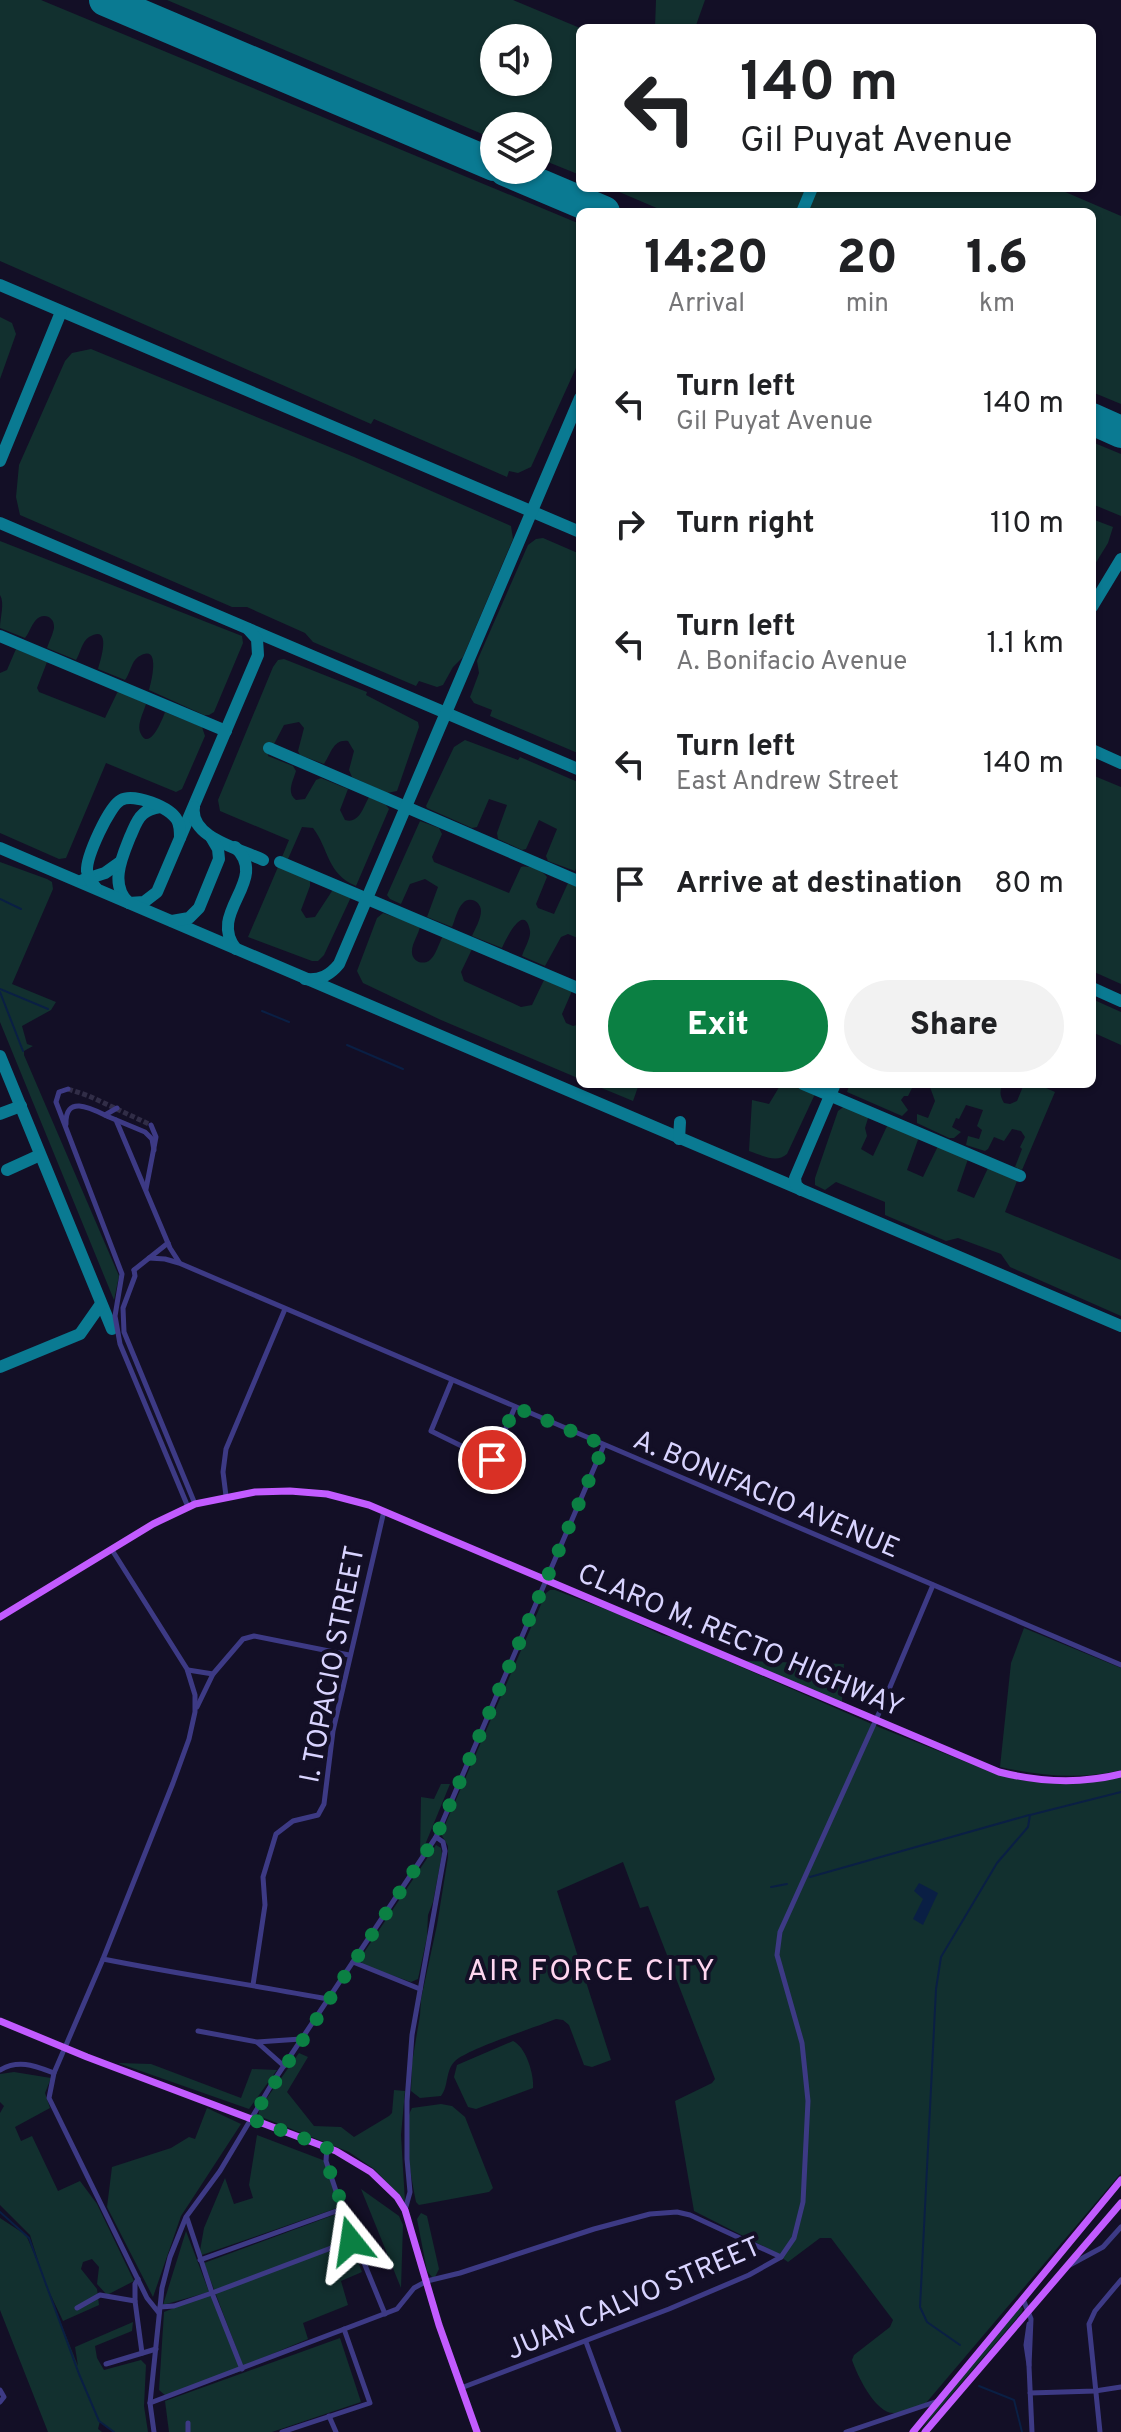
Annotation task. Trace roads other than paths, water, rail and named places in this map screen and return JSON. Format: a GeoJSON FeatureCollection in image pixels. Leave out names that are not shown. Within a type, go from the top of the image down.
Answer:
{"type":"FeatureCollection","features":[{"type":"Feature","properties":{"kind":"main road","name":"CLARO M. RECTO HIGHWAY"},"geometry":{"type":"LineString","coordinates":[[0,1617],[153,1524],[192,1505],[255,1492],[314,1492],[356,1501],[382,1518],[545,1579],[976,1763],[1011,1775],[1062,1781],[1121,1774]]}},
{"type":"Feature","properties":{"kind":"main road"},"geometry":{"type":"LineString","coordinates":[[0,2021],[327,2147],[364,2166],[397,2197],[407,2212],[477,2432]]}},
{"type":"Feature","properties":{"kind":"main road"},"geometry":{"type":"LineString","coordinates":[[913,2432],[1121,2180]]}},
{"type":"Feature","properties":{"kind":"main road"},"geometry":{"type":"LineString","coordinates":[[927,2432],[1030,2315],[1121,2203]]}},
{"type":"Feature","properties":{"kind":"street"},"geometry":{"type":"LineString","coordinates":[[68,1089],[59,1092],[56,1098],[67,1132],[123,1275],[126,1280],[132,1279]]}},
{"type":"Feature","properties":{"kind":"street"},"geometry":{"type":"LineString","coordinates":[[67,1132],[66,1117],[73,1107],[88,1107],[149,1135],[154,1150]]}},
{"type":"Feature","properties":{"kind":"street"},"geometry":{"type":"LineString","coordinates":[[105,1115],[117,1108]]}},
{"type":"Feature","properties":{"kind":"street"},"geometry":{"type":"LineString","coordinates":[[116,1120],[179,1263]]}},
{"type":"Feature","properties":{"kind":"street"},"geometry":{"type":"LineString","coordinates":[[146,1190],[156,1137],[151,1125]]}},
{"type":"Feature","properties":{"kind":"street"},"geometry":{"type":"LineString","coordinates":[[134,1270],[168,1243]]}},
{"type":"Feature","properties":{"kind":"street","name":"A. BONIFACIO AVENUE"},"geometry":{"type":"LineString","coordinates":[[149,1258],[179,1263],[1121,1665]]}},
{"type":"Feature","properties":{"kind":"street"},"geometry":{"type":"LineString","coordinates":[[134,1270],[126,1268],[123,1275],[116,1307],[116,1325],[120,1344],[149,1402]]}},
{"type":"Feature","properties":{"kind":"street"},"geometry":{"type":"LineString","coordinates":[[134,1270],[123,1308],[124,1332],[192,1505]]}},
{"type":"Feature","properties":{"kind":"street"},"geometry":{"type":"LineString","coordinates":[[226,1496],[223,1472],[226,1449],[285,1309]]}},
{"type":"Feature","properties":{"kind":"street"},"geometry":{"type":"LineString","coordinates":[[452,1380],[432,1433],[492,1460]]}},
{"type":"Feature","properties":{"kind":"street"},"geometry":{"type":"LineString","coordinates":[[487,1470],[515,1407]]}},
{"type":"Feature","properties":{"kind":"street"},"geometry":{"type":"LineString","coordinates":[[154,2432],[150,2403],[162,2288],[186,2217],[220,2171],[284,2066],[436,1837],[604,1445]]}},
{"type":"Feature","properties":{"kind":"street","name":"I. TOPACIO STREET"},"geometry":{"type":"LineString","coordinates":[[253,1985],[265,1905],[263,1877],[276,1834],[293,1821],[318,1815],[324,1804],[330,1749],[349,1655],[382,1518]]}},
{"type":"Feature","properties":{"kind":"street"},"geometry":{"type":"LineString","coordinates":[[112,1550],[187,1669],[195,1695],[195,1712],[189,1739],[103,1959],[54,2073],[49,2098],[147,2298],[160,2311]]}},
{"type":"Feature","properties":{"kind":"street","name":"JUAN CALVO STREET"},"geometry":{"type":"LineString","coordinates":[[461,2388],[586,2342],[749,2275],[781,2257],[794,2238],[802,2212],[808,2101],[802,2043],[777,1955],[780,1932],[876,1721],[933,1585]]}},
{"type":"Feature","properties":{"kind":"street"},"geometry":{"type":"LineString","coordinates":[[195,1712],[213,1674],[248,1637],[349,1655]]}},
{"type":"Feature","properties":{"kind":"street"},"geometry":{"type":"LineString","coordinates":[[187,1669],[213,1674]]}},
{"type":"Feature","properties":{"kind":"street"},"geometry":{"type":"LineString","coordinates":[[407,2212],[410,2192],[407,2159],[408,2075],[445,1851],[443,1842],[436,1837]]}},
{"type":"Feature","properties":{"kind":"street"},"geometry":{"type":"LineString","coordinates":[[103,1959],[184,1976],[328,1999]]}},
{"type":"Feature","properties":{"kind":"street"},"geometry":{"type":"LineString","coordinates":[[353,1962],[420,1989]]}},
{"type":"Feature","properties":{"kind":"street"},"geometry":{"type":"LineString","coordinates":[[198,2031],[257,2042],[302,2039]]}},
{"type":"Feature","properties":{"kind":"street"},"geometry":{"type":"LineString","coordinates":[[257,2042],[284,2066]]}},
{"type":"Feature","properties":{"kind":"street"},"geometry":{"type":"LineString","coordinates":[[0,2070],[29,2063],[54,2073]]}},
{"type":"Feature","properties":{"kind":"street"},"geometry":{"type":"LineString","coordinates":[[327,2147],[326,2161],[342,2209],[385,2314]]}},
{"type":"Feature","properties":{"kind":"street"},"geometry":{"type":"LineString","coordinates":[[200,2260],[342,2209]]}},
{"type":"Feature","properties":{"kind":"street"},"geometry":{"type":"LineString","coordinates":[[150,2403],[397,2309],[414,2288],[427,2281],[594,2229],[667,2211],[690,2215],[781,2257]]}},
{"type":"Feature","properties":{"kind":"street"},"geometry":{"type":"LineString","coordinates":[[186,2217],[242,2369]]}},
{"type":"Feature","properties":{"kind":"street"},"geometry":{"type":"LineString","coordinates":[[1066,2268],[1097,2251],[1121,2227]]}},
{"type":"Feature","properties":{"kind":"street"},"geometry":{"type":"LineString","coordinates":[[160,2311],[355,2239]]}},
{"type":"Feature","properties":{"kind":"street"},"geometry":{"type":"LineString","coordinates":[[138,2279],[135,2301],[142,2353]]}},
{"type":"Feature","properties":{"kind":"street"},"geometry":{"type":"LineString","coordinates":[[1100,2432],[1089,2324],[1095,2311],[1121,2280]]}},
{"type":"Feature","properties":{"kind":"street"},"geometry":{"type":"LineString","coordinates":[[77,2308],[100,2295],[135,2301]]}},
{"type":"Feature","properties":{"kind":"street"},"geometry":{"type":"LineString","coordinates":[[1023,2298],[1030,2315],[1026,2345],[1032,2432]]}},
{"type":"Feature","properties":{"kind":"street"},"geometry":{"type":"LineString","coordinates":[[282,2432],[370,2403],[344,2329]]}},
{"type":"Feature","properties":{"kind":"street"},"geometry":{"type":"LineString","coordinates":[[586,2342],[619,2432]]}},
{"type":"Feature","properties":{"kind":"street"},"geometry":{"type":"LineString","coordinates":[[106,2364],[156,2349]]}},
{"type":"Feature","properties":{"kind":"street"},"geometry":{"type":"LineString","coordinates":[[1030,2394],[1121,2387]]}},
{"type":"Feature","properties":{"kind":"street"},"geometry":{"type":"LineString","coordinates":[[0,2390],[4,2397],[0,2402]]}},
{"type":"Feature","properties":{"kind":"street"},"geometry":{"type":"LineString","coordinates":[[846,2432],[935,2402]]}},
{"type":"Feature","properties":{"kind":"street"},"geometry":{"type":"LineString","coordinates":[[329,2416],[336,2432]]}},
{"type":"Feature","properties":{"kind":"street"},"geometry":{"type":"LineString","coordinates":[[188,2423],[188,2432]]}},
{"type":"Feature","properties":{"kind":"water"},"geometry":{"type":"Polygon","coordinates":[[[919,1883],[938,1893],[923,1925],[913,1919],[923,1899],[914,1891],[919,1883]]]}},
{"type":"Feature","properties":{"kind":"waterway"},"geometry":{"type":"LineString","coordinates":[[0,899],[21,909]]}},
{"type":"Feature","properties":{"kind":"waterway"},"geometry":{"type":"LineString","coordinates":[[0,989],[48,1009]]}},
{"type":"Feature","properties":{"kind":"waterway"},"geometry":{"type":"LineString","coordinates":[[0,992],[23,1051]]}},
{"type":"Feature","properties":{"kind":"waterway"},"geometry":{"type":"LineString","coordinates":[[262,1011],[289,1022]]}},
{"type":"Feature","properties":{"kind":"waterway"},"geometry":{"type":"LineString","coordinates":[[347,1045],[403,1069]]}},
{"type":"Feature","properties":{"kind":"waterway"},"geometry":{"type":"LineString","coordinates":[[960,2345],[927,2322],[920,2307],[936,1989],[941,1957],[997,1863],[1028,1827],[1030,1815],[1121,1792]]}},
{"type":"Feature","properties":{"kind":"waterway"},"geometry":{"type":"LineString","coordinates":[[810,1877],[1029,1815]]}},
{"type":"Feature","properties":{"kind":"waterway"},"geometry":{"type":"LineString","coordinates":[[771,1887],[787,1884]]}},
{"type":"Feature","properties":{"kind":"waterway"},"geometry":{"type":"LineString","coordinates":[[0,2212],[29,2238],[99,2421],[114,2432]]}},
{"type":"Feature","properties":{"kind":"waterway"},"geometry":{"type":"LineString","coordinates":[[979,2386],[1014,2400],[1022,2432]]}},
{"type":"Feature","properties":{"kind":"tunnel"},"geometry":{"type":"LineString","coordinates":[[68,1089],[151,1125]]}},
{"type":"Feature","properties":{"kind":"district","name":"AIR FORCE CITY"},"geometry":{"type":"Point","coordinates":[592,1970]}}]}
